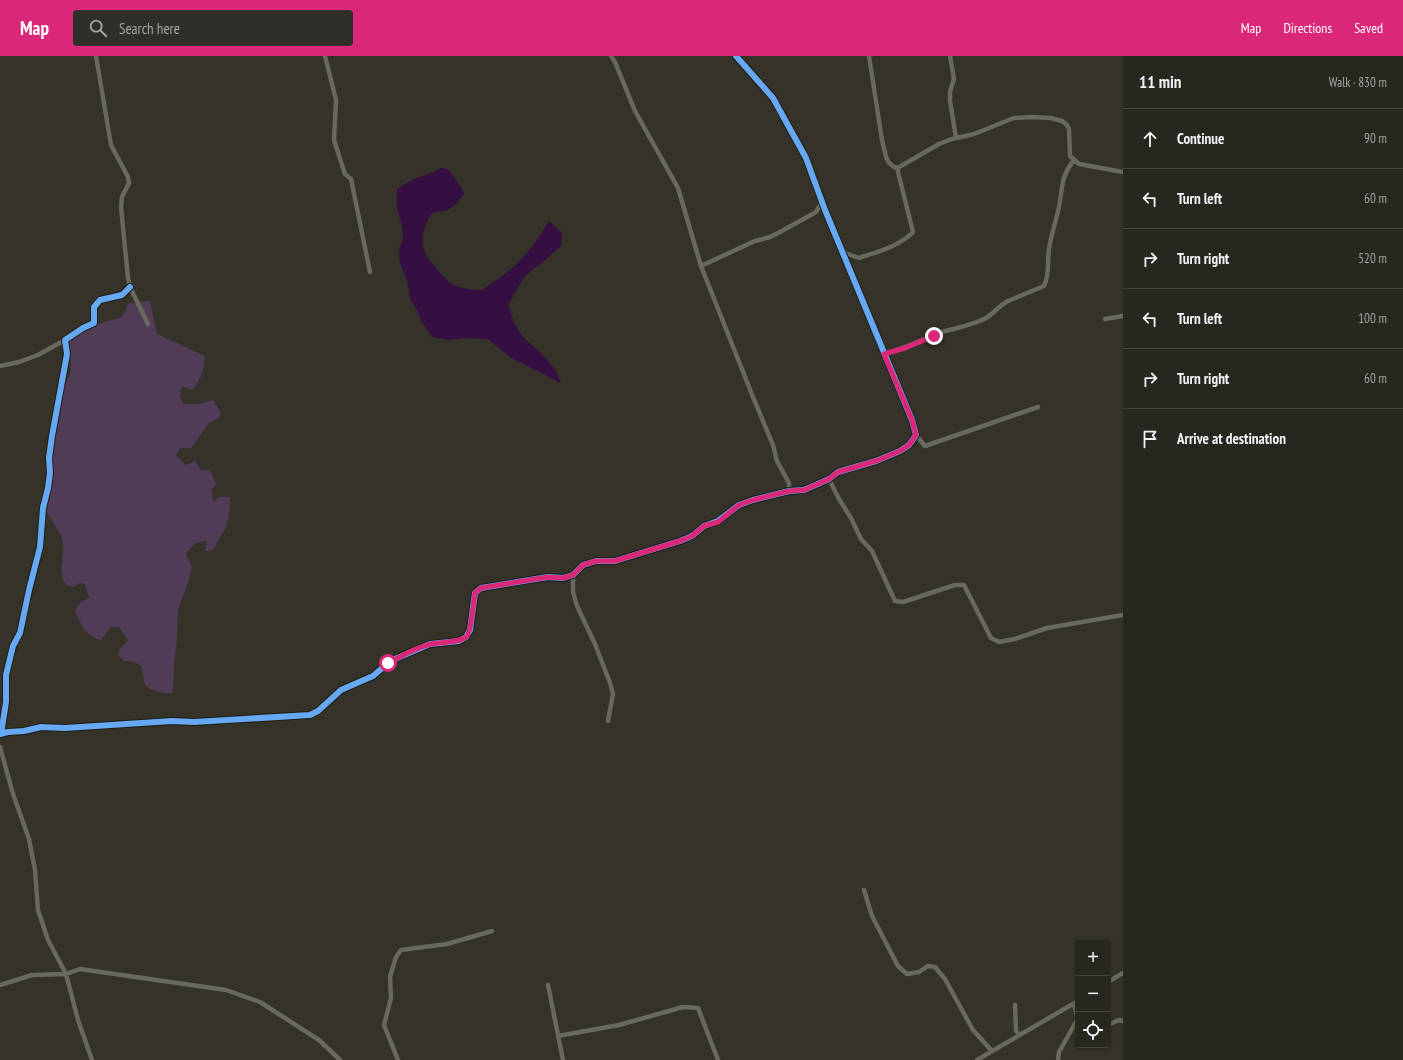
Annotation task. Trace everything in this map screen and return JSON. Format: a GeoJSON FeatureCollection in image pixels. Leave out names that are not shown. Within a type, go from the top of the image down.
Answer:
{"type":"FeatureCollection","features":[{"type":"Feature","properties":{"kind":"street"},"geometry":{"type":"LineString","coordinates":[[96,56],[111,145],[128,177],[129,183],[122,197],[121,207],[128,278],[130,287],[148,324]]}},
{"type":"Feature","properties":{"kind":"street"},"geometry":{"type":"LineString","coordinates":[[325,56],[336,100],[334,140],[345,174],[351,179],[370,272]]}},
{"type":"Feature","properties":{"kind":"street"},"geometry":{"type":"LineString","coordinates":[[611,56],[615,62],[635,111],[678,188],[701,266],[773,445],[777,461],[789,483],[789,491]]}},
{"type":"Feature","properties":{"kind":"street"},"geometry":{"type":"LineString","coordinates":[[736,56],[773,98],[806,158],[842,252],[912,420],[916,435],[924,446],[1038,407]]}},
{"type":"Feature","properties":{"kind":"street"},"geometry":{"type":"LineString","coordinates":[[869,56],[882,140],[886,157],[894,168],[898,168],[939,144],[974,134],[1014,118],[1052,118],[1062,121],[1069,128],[1070,156],[1079,164],[1123,172]]}},
{"type":"Feature","properties":{"kind":"street"},"geometry":{"type":"LineString","coordinates":[[950,56],[954,79],[950,92],[950,101],[956,138]]}},
{"type":"Feature","properties":{"kind":"street"},"geometry":{"type":"LineString","coordinates":[[884,354],[905,348],[942,333],[978,321],[990,315],[1002,304],[1044,286],[1048,273],[1049,247],[1060,205],[1063,178],[1074,160]]}},
{"type":"Feature","properties":{"kind":"street"},"geometry":{"type":"LineString","coordinates":[[842,252],[859,258],[899,242],[913,232],[898,168]]}},
{"type":"Feature","properties":{"kind":"street"},"geometry":{"type":"LineString","coordinates":[[701,266],[755,240],[770,237],[780,232],[816,212],[822,202]]}},
{"type":"Feature","properties":{"kind":"street"},"geometry":{"type":"LineString","coordinates":[[0,366],[19,362],[38,355],[94,323],[94,307],[100,300],[122,295],[130,287]]}},
{"type":"Feature","properties":{"kind":"street"},"geometry":{"type":"LineString","coordinates":[[1105,319],[1123,316]]}},
{"type":"Feature","properties":{"kind":"street"},"geometry":{"type":"LineString","coordinates":[[65,340],[67,354],[52,436],[49,458],[50,473],[48,488],[42,508],[40,548],[20,633],[13,646],[6,675],[6,702],[0,734],[41,727],[65,728],[172,721],[225,721],[310,715],[318,711],[341,690],[373,676],[395,659],[430,644],[459,641],[466,637],[470,630],[475,593],[481,588],[548,577],[563,578],[573,575],[583,565],[596,561],[615,561],[680,541],[692,536],[704,526],[718,522],[739,505],[789,491],[804,490],[829,479],[838,472],[876,461],[900,451],[909,445],[916,435]]}},
{"type":"Feature","properties":{"kind":"street"},"geometry":{"type":"LineString","coordinates":[[829,479],[861,539],[872,551],[895,601],[903,602],[955,585],[964,585],[991,638],[999,642],[1015,639],[1047,628],[1123,615]]}},
{"type":"Feature","properties":{"kind":"street"},"geometry":{"type":"LineString","coordinates":[[573,575],[573,592],[577,606],[589,629],[613,694],[608,721]]}},
{"type":"Feature","properties":{"kind":"street"},"geometry":{"type":"LineString","coordinates":[[0,747],[13,794],[28,839],[35,870],[38,910],[48,940],[66,974],[92,1060]]}},
{"type":"Feature","properties":{"kind":"street"},"geometry":{"type":"LineString","coordinates":[[864,890],[872,916],[898,966],[907,974],[918,972],[928,966],[935,967],[945,979],[973,1030],[992,1051]]}},
{"type":"Feature","properties":{"kind":"street"},"geometry":{"type":"LineString","coordinates":[[398,1060],[384,1025],[391,998],[390,976],[396,957],[401,950],[447,944],[492,931]]}},
{"type":"Feature","properties":{"kind":"street"},"geometry":{"type":"LineString","coordinates":[[0,985],[32,974],[66,974],[80,969],[226,990],[260,1002],[319,1040],[340,1060]]}},
{"type":"Feature","properties":{"kind":"street"},"geometry":{"type":"LineString","coordinates":[[1111,980],[1123,973]]}},
{"type":"Feature","properties":{"kind":"street"},"geometry":{"type":"LineString","coordinates":[[548,985],[563,1060]]}},
{"type":"Feature","properties":{"kind":"street"},"geometry":{"type":"LineString","coordinates":[[977,1060],[1075,1003]]}},
{"type":"Feature","properties":{"kind":"street"},"geometry":{"type":"LineString","coordinates":[[1015,1004],[1016,1031],[1020,1035]]}},
{"type":"Feature","properties":{"kind":"street"},"geometry":{"type":"LineString","coordinates":[[558,1036],[619,1025],[683,1007],[698,1008],[718,1060]]}},
{"type":"Feature","properties":{"kind":"street"},"geometry":{"type":"LineString","coordinates":[[1111,1024],[1119,1020],[1123,1021]]}},
{"type":"Feature","properties":{"kind":"street"},"geometry":{"type":"LineString","coordinates":[[1058,1060],[1059,1052],[1075,1026]]}},
{"type":"Feature","properties":{"kind":"shaded area"},"geometry":{"type":"Polygon","coordinates":[[[441,168],[448,169],[461,187],[464,194],[448,210],[433,212],[425,226],[423,247],[428,259],[449,282],[454,285],[467,289],[482,290],[516,265],[536,241],[549,221],[562,233],[561,246],[523,279],[508,305],[515,325],[523,337],[543,355],[556,371],[561,383],[511,358],[488,339],[465,338],[449,340],[432,337],[421,321],[417,310],[411,301],[407,281],[400,263],[399,249],[403,239],[402,226],[397,208],[397,189],[414,179],[441,168]]]}},
{"type":"Feature","properties":{"kind":"shaded area"},"geometry":{"type":"Polygon","coordinates":[[[150,301],[157,334],[205,356],[202,374],[192,390],[182,386],[180,395],[183,404],[198,404],[213,400],[221,413],[219,418],[209,423],[191,448],[180,448],[176,456],[186,465],[195,461],[201,470],[210,470],[216,484],[211,490],[214,502],[218,497],[230,497],[228,521],[225,530],[220,536],[214,549],[205,551],[207,540],[194,544],[186,554],[192,567],[188,583],[178,609],[173,693],[161,693],[145,685],[141,666],[135,662],[124,661],[118,655],[120,649],[128,640],[119,627],[111,627],[101,640],[92,636],[84,629],[75,610],[81,602],[89,598],[85,584],[80,583],[74,587],[66,585],[61,569],[63,549],[62,539],[59,531],[45,510],[53,474],[51,466],[52,453],[63,391],[71,371],[70,354],[67,341],[92,326],[122,317],[129,303],[150,301]]]}},
{"type":"Feature","properties":{"kind":"cycle path"},"geometry":{"type":"LineString","coordinates":[[0,734],[41,727],[65,728],[172,721],[194,722],[310,715],[318,711],[341,690],[373,676],[395,659],[430,644],[459,641],[466,637],[470,630],[475,593],[481,588],[548,577],[563,578],[573,575],[583,565],[596,561],[615,561],[680,541],[692,536],[704,526],[718,521],[739,505],[789,491],[804,490],[829,479],[838,472],[876,461],[900,451],[909,445],[916,435],[912,420],[825,210],[806,158],[773,98],[736,56]]}},
{"type":"Feature","properties":{"kind":"cycle path"},"geometry":{"type":"LineString","coordinates":[[1,734],[6,702],[6,675],[13,646],[20,633],[40,547],[43,508],[50,473],[49,458],[52,436],[67,354],[65,340],[83,328],[94,323],[94,307],[100,300],[122,295],[130,287]]}},
{"type":"Feature","properties":{"kind":"route"},"geometry":{"type":"LineString","coordinates":[[388,663],[409,652],[430,644],[463,640],[469,634],[475,593],[481,588],[548,577],[563,578],[573,575],[583,565],[596,561],[615,561],[650,551],[692,536],[704,526],[718,522],[739,505],[789,491],[804,490],[829,479],[838,472],[876,461],[900,451],[909,445],[916,435],[912,420],[884,354],[905,348],[934,336]]}}]}
